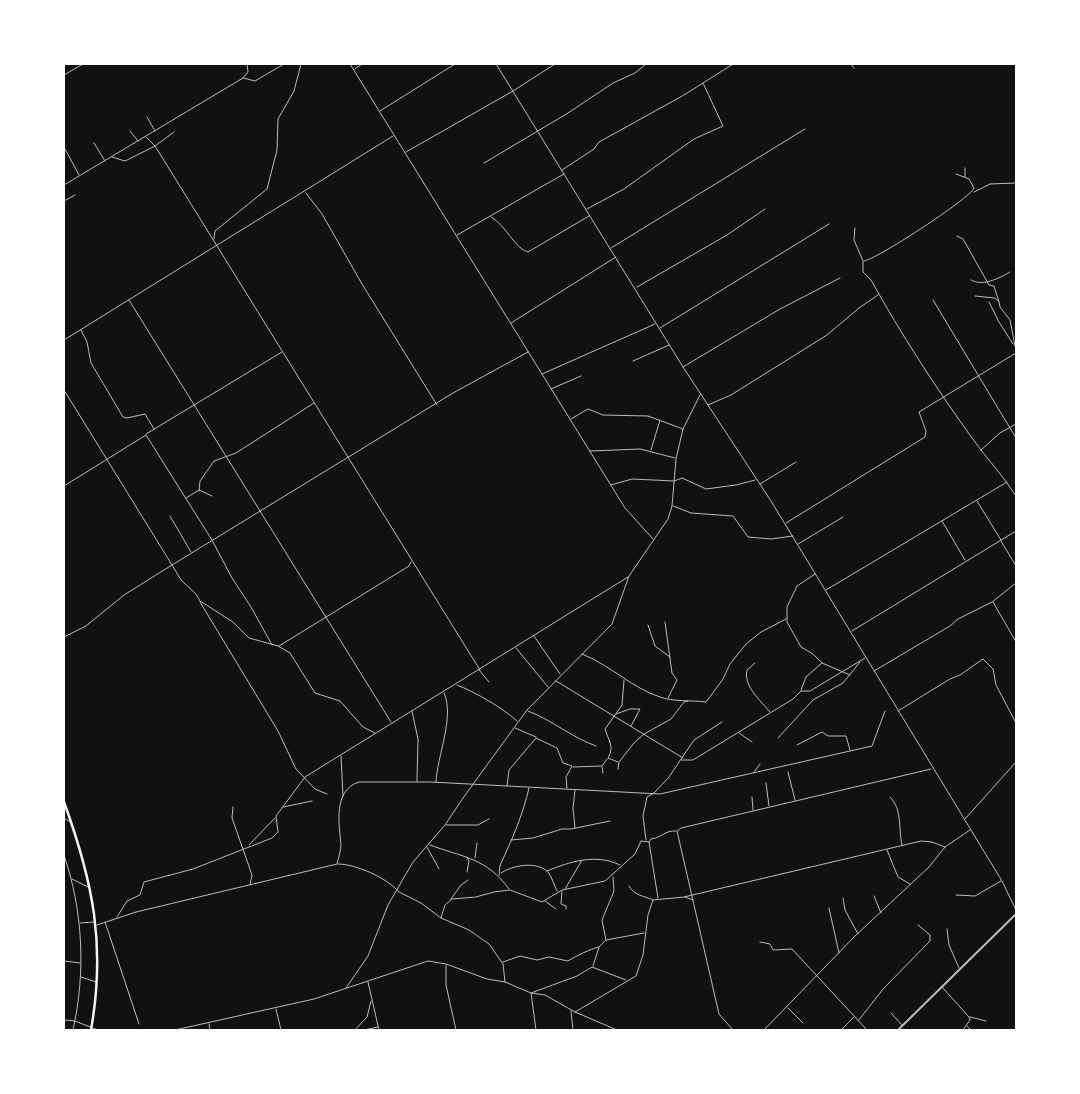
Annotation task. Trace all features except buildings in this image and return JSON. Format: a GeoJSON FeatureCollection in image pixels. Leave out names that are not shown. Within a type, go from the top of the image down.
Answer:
{"type":"FeatureCollection","features":[{"type":"Feature","properties":{"kind":"highway"},"geometry":{"type":"LineString","coordinates":[[64,802],[91,890],[96,924],[97,982],[91,1030]]}},
{"type":"Feature","properties":{"kind":"street"},"geometry":{"type":"LineString","coordinates":[[64,76],[83,64]]}},
{"type":"Feature","properties":{"kind":"street"},"geometry":{"type":"LineString","coordinates":[[64,185],[156,132],[243,78],[248,72],[248,64]]}},
{"type":"Feature","properties":{"kind":"street"},"geometry":{"type":"LineString","coordinates":[[243,78],[256,81],[284,64]]}},
{"type":"Feature","properties":{"kind":"street"},"geometry":{"type":"LineString","coordinates":[[213,240],[215,231],[267,189],[277,150],[278,119],[294,91],[301,64]]}},
{"type":"Feature","properties":{"kind":"street"},"geometry":{"type":"LineString","coordinates":[[350,64],[611,486],[629,514],[653,540]]}},
{"type":"Feature","properties":{"kind":"street"},"geometry":{"type":"LineString","coordinates":[[354,69],[362,64]]}},
{"type":"Feature","properties":{"kind":"street"},"geometry":{"type":"LineString","coordinates":[[379,112],[455,64]]}},
{"type":"Feature","properties":{"kind":"street"},"geometry":{"type":"LineString","coordinates":[[496,64],[636,288],[700,395],[793,536],[897,712],[1014,903],[1016,912],[898,1030]]}},
{"type":"Feature","properties":{"kind":"street"},"geometry":{"type":"LineString","coordinates":[[405,153],[492,101],[513,91],[554,64]]}},
{"type":"Feature","properties":{"kind":"street"},"geometry":{"type":"LineString","coordinates":[[484,163],[537,130],[568,114],[602,90],[635,73],[646,64]]}},
{"type":"Feature","properties":{"kind":"street"},"geometry":{"type":"LineString","coordinates":[[562,171],[594,149],[599,142],[618,134],[733,64]]}},
{"type":"Feature","properties":{"kind":"street"},"geometry":{"type":"LineString","coordinates":[[851,64],[854,68]]}},
{"type":"Feature","properties":{"kind":"street"},"geometry":{"type":"LineString","coordinates":[[586,209],[624,189],[694,139],[723,126],[703,83]]}},
{"type":"Feature","properties":{"kind":"street"},"geometry":{"type":"LineString","coordinates":[[146,117],[156,132]]}},
{"type":"Feature","properties":{"kind":"street"},"geometry":{"type":"LineString","coordinates":[[611,248],[805,129]]}},
{"type":"Feature","properties":{"kind":"street"},"geometry":{"type":"LineString","coordinates":[[130,131],[139,142]]}},
{"type":"Feature","properties":{"kind":"street"},"geometry":{"type":"LineString","coordinates":[[112,157],[125,162],[155,146],[174,132]]}},
{"type":"Feature","properties":{"kind":"street"},"geometry":{"type":"LineString","coordinates":[[64,340],[394,135]]}},
{"type":"Feature","properties":{"kind":"street"},"geometry":{"type":"LineString","coordinates":[[146,137],[155,146],[315,402],[411,561],[479,670],[489,682]]}},
{"type":"Feature","properties":{"kind":"street"},"geometry":{"type":"LineString","coordinates":[[94,143],[105,161]]}},
{"type":"Feature","properties":{"kind":"street"},"geometry":{"type":"LineString","coordinates":[[65,149],[80,176]]}},
{"type":"Feature","properties":{"kind":"street"},"geometry":{"type":"LineString","coordinates":[[965,168],[965,177]]}},
{"type":"Feature","properties":{"kind":"street"},"geometry":{"type":"LineString","coordinates":[[456,235],[491,217],[564,174]]}},
{"type":"Feature","properties":{"kind":"street"},"geometry":{"type":"LineString","coordinates":[[956,174],[965,177],[973,185],[973,192]]}},
{"type":"Feature","properties":{"kind":"street"},"geometry":{"type":"LineString","coordinates":[[863,261],[870,260],[896,245],[950,210],[973,192],[990,184],[1016,183]]}},
{"type":"Feature","properties":{"kind":"street"},"geometry":{"type":"LineString","coordinates":[[305,192],[322,214],[362,284],[438,404]]}},
{"type":"Feature","properties":{"kind":"street"},"geometry":{"type":"LineString","coordinates":[[64,201],[75,195]]}},
{"type":"Feature","properties":{"kind":"street"},"geometry":{"type":"LineString","coordinates":[[636,288],[727,235],[765,208]]}},
{"type":"Feature","properties":{"kind":"street"},"geometry":{"type":"LineString","coordinates":[[491,217],[505,227],[520,249],[528,252],[590,215]]}},
{"type":"Feature","properties":{"kind":"street"},"geometry":{"type":"LineString","coordinates":[[660,328],[829,224]]}},
{"type":"Feature","properties":{"kind":"street"},"geometry":{"type":"LineString","coordinates":[[855,228],[854,240],[863,261],[863,272],[871,280],[944,398],[981,451],[1016,496]]}},
{"type":"Feature","properties":{"kind":"street"},"geometry":{"type":"LineString","coordinates":[[957,236],[963,239],[987,281],[994,286],[1000,307],[1010,320],[1016,347]]}},
{"type":"Feature","properties":{"kind":"street"},"geometry":{"type":"LineString","coordinates":[[511,323],[616,257]]}},
{"type":"Feature","properties":{"kind":"street"},"geometry":{"type":"LineString","coordinates":[[971,280],[977,283],[987,281],[1010,272]]}},
{"type":"Feature","properties":{"kind":"street"},"geometry":{"type":"LineString","coordinates":[[683,367],[780,309],[840,278]]}},
{"type":"Feature","properties":{"kind":"street"},"geometry":{"type":"LineString","coordinates":[[708,405],[731,394],[827,335],[879,294]]}},
{"type":"Feature","properties":{"kind":"street"},"geometry":{"type":"LineString","coordinates":[[975,296],[994,298],[999,302]]}},
{"type":"Feature","properties":{"kind":"street"},"geometry":{"type":"LineString","coordinates":[[129,300],[392,722]]}},
{"type":"Feature","properties":{"kind":"street"},"geometry":{"type":"LineString","coordinates":[[933,300],[1016,438]]}},
{"type":"Feature","properties":{"kind":"street"},"geometry":{"type":"LineString","coordinates":[[990,302],[1003,328],[1016,347]]}},
{"type":"Feature","properties":{"kind":"street"},"geometry":{"type":"LineString","coordinates":[[542,374],[656,323]]}},
{"type":"Feature","properties":{"kind":"street"},"geometry":{"type":"LineString","coordinates":[[81,330],[87,342],[90,364],[123,417],[145,414],[154,429]]}},
{"type":"Feature","properties":{"kind":"street"},"geometry":{"type":"LineString","coordinates":[[632,361],[669,345]]}},
{"type":"Feature","properties":{"kind":"street"},"geometry":{"type":"LineString","coordinates":[[64,486],[283,351]]}},
{"type":"Feature","properties":{"kind":"street"},"geometry":{"type":"LineString","coordinates":[[64,637],[86,626],[124,594],[172,564],[438,404],[453,393],[528,352]]}},
{"type":"Feature","properties":{"kind":"street"},"geometry":{"type":"LineString","coordinates":[[785,524],[925,437],[926,431],[919,412],[1016,353]]}},
{"type":"Feature","properties":{"kind":"street"},"geometry":{"type":"LineString","coordinates":[[551,389],[581,376]]}},
{"type":"Feature","properties":{"kind":"street"},"geometry":{"type":"LineString","coordinates":[[64,390],[181,580],[200,601],[278,731],[295,767],[315,789],[327,794]]}},
{"type":"Feature","properties":{"kind":"street"},"geometry":{"type":"LineString","coordinates":[[346,988],[368,956],[384,914],[413,862],[445,825],[527,710],[612,624],[629,576],[668,519],[672,506],[676,459],[684,429],[700,395]]}},
{"type":"Feature","properties":{"kind":"street"},"geometry":{"type":"LineString","coordinates":[[199,491],[200,480],[209,465],[226,455],[236,453],[315,402]]}},
{"type":"Feature","properties":{"kind":"street"},"geometry":{"type":"LineString","coordinates":[[570,419],[587,409],[603,415],[644,415],[660,419],[667,424],[684,429]]}},
{"type":"Feature","properties":{"kind":"street"},"geometry":{"type":"LineString","coordinates":[[650,451],[660,419]]}},
{"type":"Feature","properties":{"kind":"street"},"geometry":{"type":"LineString","coordinates":[[981,451],[1000,433],[1016,424]]}},
{"type":"Feature","properties":{"kind":"street"},"geometry":{"type":"LineString","coordinates":[[146,435],[212,540],[272,645]]}},
{"type":"Feature","properties":{"kind":"street"},"geometry":{"type":"LineString","coordinates":[[589,451],[613,449],[650,451],[676,459]]}},
{"type":"Feature","properties":{"kind":"street"},"geometry":{"type":"LineString","coordinates":[[760,484],[796,462]]}},
{"type":"Feature","properties":{"kind":"street"},"geometry":{"type":"LineString","coordinates":[[611,486],[632,479],[674,481],[678,478],[706,489],[741,484],[756,479]]}},
{"type":"Feature","properties":{"kind":"street"},"geometry":{"type":"LineString","coordinates":[[826,591],[1007,482]]}},
{"type":"Feature","properties":{"kind":"street"},"geometry":{"type":"LineString","coordinates":[[186,498],[199,491],[205,491],[212,496]]}},
{"type":"Feature","properties":{"kind":"street"},"geometry":{"type":"LineString","coordinates":[[976,500],[1016,566]]}},
{"type":"Feature","properties":{"kind":"street"},"geometry":{"type":"LineString","coordinates":[[672,506],[691,513],[733,516],[751,538],[771,539],[793,536]]}},
{"type":"Feature","properties":{"kind":"street"},"geometry":{"type":"LineString","coordinates":[[170,516],[192,553]]}},
{"type":"Feature","properties":{"kind":"street"},"geometry":{"type":"LineString","coordinates":[[798,545],[843,517]]}},
{"type":"Feature","properties":{"kind":"street"},"geometry":{"type":"LineString","coordinates":[[942,521],[966,560]]}},
{"type":"Feature","properties":{"kind":"street"},"geometry":{"type":"LineString","coordinates":[[851,632],[1016,531]]}},
{"type":"Feature","properties":{"kind":"street"},"geometry":{"type":"LineString","coordinates":[[410,565],[411,561]]}},
{"type":"Feature","properties":{"kind":"street"},"geometry":{"type":"LineString","coordinates":[[278,647],[410,565],[415,565]]}},
{"type":"Feature","properties":{"kind":"street"},"geometry":{"type":"LineString","coordinates":[[815,574],[797,586],[787,607],[786,619],[797,643],[822,663],[850,675]]}},
{"type":"Feature","properties":{"kind":"street"},"geometry":{"type":"LineString","coordinates":[[248,846],[276,817],[304,778],[629,576]]}},
{"type":"Feature","properties":{"kind":"street"},"geometry":{"type":"LineString","coordinates":[[873,671],[950,626],[958,619],[992,602],[1016,583]]}},
{"type":"Feature","properties":{"kind":"street"},"geometry":{"type":"LineString","coordinates":[[200,601],[232,622],[250,638],[278,647],[292,656],[315,693],[340,701],[363,727],[375,733]]}},
{"type":"Feature","properties":{"kind":"street"},"geometry":{"type":"LineString","coordinates":[[992,602],[1016,642]]}},
{"type":"Feature","properties":{"kind":"street"},"geometry":{"type":"LineString","coordinates":[[582,654],[603,663],[624,678],[659,697],[706,702],[720,684],[730,664],[746,644],[761,632],[786,619]]}},
{"type":"Feature","properties":{"kind":"street"},"geometry":{"type":"LineString","coordinates":[[665,622],[672,673],[677,680],[668,694],[668,699]]}},
{"type":"Feature","properties":{"kind":"street"},"geometry":{"type":"LineString","coordinates":[[648,624],[654,646],[670,657]]}},
{"type":"Feature","properties":{"kind":"street"},"geometry":{"type":"LineString","coordinates":[[534,636],[561,674]]}},
{"type":"Feature","properties":{"kind":"street"},"geometry":{"type":"LineString","coordinates":[[515,647],[548,687]]}},
{"type":"Feature","properties":{"kind":"street"},"geometry":{"type":"LineString","coordinates":[[800,691],[810,691],[865,658]]}},
{"type":"Feature","properties":{"kind":"street"},"geometry":{"type":"LineString","coordinates":[[897,712],[984,659],[993,669],[996,685],[1016,723]]}},
{"type":"Feature","properties":{"kind":"street"},"geometry":{"type":"LineString","coordinates":[[778,738],[814,700],[833,690],[850,675],[860,661]]}},
{"type":"Feature","properties":{"kind":"street"},"geometry":{"type":"LineString","coordinates":[[755,663],[748,670],[747,680],[752,690],[770,712]]}},
{"type":"Feature","properties":{"kind":"street"},"geometry":{"type":"LineString","coordinates":[[556,680],[683,759],[693,760],[793,699],[800,691],[806,677],[822,663]]}},
{"type":"Feature","properties":{"kind":"street"},"geometry":{"type":"LineString","coordinates":[[603,774],[602,766],[610,753],[611,742],[605,729],[622,705],[624,678]]}},
{"type":"Feature","properties":{"kind":"street"},"geometry":{"type":"LineString","coordinates":[[456,685],[475,692],[509,713],[518,722]]}},
{"type":"Feature","properties":{"kind":"street"},"geometry":{"type":"LineString","coordinates":[[436,782],[436,768],[444,740],[447,716],[447,699],[444,692]]}},
{"type":"Feature","properties":{"kind":"street"},"geometry":{"type":"LineString","coordinates":[[618,769],[618,762],[644,734],[671,719],[684,702],[689,700]]}},
{"type":"Feature","properties":{"kind":"street"},"geometry":{"type":"LineString","coordinates":[[614,715],[630,709],[640,709],[631,726]]}},
{"type":"Feature","properties":{"kind":"street"},"geometry":{"type":"LineString","coordinates":[[527,710],[546,718],[570,735],[596,746]]}},
{"type":"Feature","properties":{"kind":"street"},"geometry":{"type":"LineString","coordinates":[[412,711],[418,739],[417,782]]}},
{"type":"Feature","properties":{"kind":"street"},"geometry":{"type":"LineString","coordinates":[[337,864],[341,845],[338,815],[343,796],[349,786],[358,782],[436,782],[530,788],[666,793],[873,744],[885,711]]}},
{"type":"Feature","properties":{"kind":"street"},"geometry":{"type":"LineString","coordinates":[[658,899],[643,814],[647,797],[654,793],[683,759],[694,740],[722,722]]}},
{"type":"Feature","properties":{"kind":"street"},"geometry":{"type":"LineString","coordinates":[[515,727],[557,748],[563,763],[572,766],[602,766]]}},
{"type":"Feature","properties":{"kind":"street"},"geometry":{"type":"LineString","coordinates":[[738,732],[752,742]]}},
{"type":"Feature","properties":{"kind":"street"},"geometry":{"type":"LineString","coordinates":[[797,745],[822,732],[828,736],[846,736],[850,750]]}},
{"type":"Feature","properties":{"kind":"street"},"geometry":{"type":"LineString","coordinates":[[507,786],[509,770],[533,741],[538,739]]}},
{"type":"Feature","properties":{"kind":"street"},"geometry":{"type":"LineString","coordinates":[[341,755],[343,796]]}},
{"type":"Feature","properties":{"kind":"street"},"geometry":{"type":"LineString","coordinates":[[608,758],[618,762]]}},
{"type":"Feature","properties":{"kind":"street"},"geometry":{"type":"LineString","coordinates":[[964,820],[1016,762]]}},
{"type":"Feature","properties":{"kind":"street"},"geometry":{"type":"LineString","coordinates":[[754,773],[760,764]]}},
{"type":"Feature","properties":{"kind":"street"},"geometry":{"type":"LineString","coordinates":[[566,788],[566,777],[572,766]]}},
{"type":"Feature","properties":{"kind":"street"},"geometry":{"type":"LineString","coordinates":[[544,901],[562,890],[596,884],[612,876],[635,854],[639,843],[648,841],[651,838],[659,838],[665,832],[677,831],[681,828],[753,810],[932,769]]}},
{"type":"Feature","properties":{"kind":"street"},"geometry":{"type":"LineString","coordinates":[[788,772],[795,800]]}},
{"type":"Feature","properties":{"kind":"street"},"geometry":{"type":"LineString","coordinates":[[766,783],[769,807]]}},
{"type":"Feature","properties":{"kind":"street"},"geometry":{"type":"LineString","coordinates":[[499,874],[500,864],[505,859],[530,788]]}},
{"type":"Feature","properties":{"kind":"street"},"geometry":{"type":"LineString","coordinates":[[575,789],[573,808],[575,828]]}},
{"type":"Feature","properties":{"kind":"street"},"geometry":{"type":"LineString","coordinates":[[752,797],[753,810]]}},
{"type":"Feature","properties":{"kind":"street"},"geometry":{"type":"LineString","coordinates":[[890,797],[895,803],[901,822],[899,828],[902,846]]}},
{"type":"Feature","properties":{"kind":"street"},"geometry":{"type":"LineString","coordinates":[[282,807],[312,801]]}},
{"type":"Feature","properties":{"kind":"street"},"geometry":{"type":"LineString","coordinates":[[232,807],[232,818],[252,875],[249,885]]}},
{"type":"Feature","properties":{"kind":"street"},"geometry":{"type":"LineString","coordinates":[[117,918],[127,901],[140,895],[142,882],[193,869],[274,837],[278,832],[276,817]]}},
{"type":"Feature","properties":{"kind":"street"},"geometry":{"type":"LineString","coordinates":[[64,818],[71,822]]}},
{"type":"Feature","properties":{"kind":"street"},"geometry":{"type":"LineString","coordinates":[[445,825],[473,825],[489,819]]}},
{"type":"Feature","properties":{"kind":"street"},"geometry":{"type":"LineString","coordinates":[[511,840],[533,838],[562,829],[610,820]]}},
{"type":"Feature","properties":{"kind":"street"},"geometry":{"type":"LineString","coordinates":[[764,1030],[946,847],[970,829]]}},
{"type":"Feature","properties":{"kind":"street"},"geometry":{"type":"LineString","coordinates":[[677,831],[719,1014],[733,1030]]}},
{"type":"Feature","properties":{"kind":"street"},"geometry":{"type":"LineString","coordinates":[[629,886],[632,891],[641,897],[653,900],[684,897],[921,841],[932,842],[946,847]]}},
{"type":"Feature","properties":{"kind":"street"},"geometry":{"type":"LineString","coordinates":[[475,858],[477,843]]}},
{"type":"Feature","properties":{"kind":"street"},"geometry":{"type":"LineString","coordinates":[[429,844],[475,858],[499,874],[510,890],[531,899],[544,901],[556,909]]}},
{"type":"Feature","properties":{"kind":"street"},"geometry":{"type":"LineString","coordinates":[[427,847],[439,869]]}},
{"type":"Feature","properties":{"kind":"street"},"geometry":{"type":"LineString","coordinates":[[887,849],[898,878],[910,884]]}},
{"type":"Feature","properties":{"kind":"street"},"geometry":{"type":"LineString","coordinates":[[64,856],[71,878],[79,923],[81,976],[73,1030]]}},
{"type":"Feature","properties":{"kind":"street"},"geometry":{"type":"LineString","coordinates":[[466,856],[469,861],[467,872]]}},
{"type":"Feature","properties":{"kind":"street"},"geometry":{"type":"LineString","coordinates":[[499,874],[508,869],[528,866],[546,871],[572,861],[582,860],[607,861],[622,865]]}},
{"type":"Feature","properties":{"kind":"street"},"geometry":{"type":"LineString","coordinates":[[565,890],[582,860]]}},
{"type":"Feature","properties":{"kind":"street"},"geometry":{"type":"LineString","coordinates":[[79,923],[96,924],[105,922],[337,864],[355,866],[389,881],[397,889],[441,918],[469,930],[486,942],[502,963],[506,982]]}},
{"type":"Feature","properties":{"kind":"street"},"geometry":{"type":"LineString","coordinates":[[546,871],[558,892]]}},
{"type":"Feature","properties":{"kind":"street"},"geometry":{"type":"LineString","coordinates":[[606,940],[602,920],[614,891],[612,876]]}},
{"type":"Feature","properties":{"kind":"street"},"geometry":{"type":"LineString","coordinates":[[71,878],[91,890]]}},
{"type":"Feature","properties":{"kind":"street"},"geometry":{"type":"LineString","coordinates":[[441,918],[445,905],[451,900],[461,885],[468,880]]}},
{"type":"Feature","properties":{"kind":"street"},"geometry":{"type":"LineString","coordinates":[[956,894],[975,896],[1002,881]]}},
{"type":"Feature","properties":{"kind":"street"},"geometry":{"type":"LineString","coordinates":[[451,900],[510,890]]}},
{"type":"Feature","properties":{"kind":"street"},"geometry":{"type":"LineString","coordinates":[[561,904],[562,890]]}},
{"type":"Feature","properties":{"kind":"street"},"geometry":{"type":"LineString","coordinates":[[874,896],[882,913]]}},
{"type":"Feature","properties":{"kind":"street"},"geometry":{"type":"LineString","coordinates":[[684,897],[694,900]]}},
{"type":"Feature","properties":{"kind":"street"},"geometry":{"type":"LineString","coordinates":[[842,898],[845,910],[858,934]]}},
{"type":"Feature","properties":{"kind":"street"},"geometry":{"type":"LineString","coordinates":[[576,1012],[626,980],[634,977],[641,964],[645,933],[653,900]]}},
{"type":"Feature","properties":{"kind":"street"},"geometry":{"type":"LineString","coordinates":[[554,906],[561,904],[566,906],[566,909]]}},
{"type":"Feature","properties":{"kind":"street"},"geometry":{"type":"LineString","coordinates":[[829,908],[840,953]]}},
{"type":"Feature","properties":{"kind":"street"},"geometry":{"type":"LineString","coordinates":[[105,922],[139,1024]]}},
{"type":"Feature","properties":{"kind":"street"},"geometry":{"type":"LineString","coordinates":[[858,1022],[884,988],[930,941],[930,935],[918,925]]}},
{"type":"Feature","properties":{"kind":"street"},"geometry":{"type":"LineString","coordinates":[[948,929],[949,945],[960,968]]}},
{"type":"Feature","properties":{"kind":"street"},"geometry":{"type":"LineString","coordinates":[[530,993],[577,976],[592,967],[600,947],[606,940],[645,933]]}},
{"type":"Feature","properties":{"kind":"street"},"geometry":{"type":"LineString","coordinates":[[760,942],[770,944],[773,950],[792,949],[867,1030]]}},
{"type":"Feature","properties":{"kind":"street"},"geometry":{"type":"LineString","coordinates":[[502,963],[520,956],[537,960],[548,957],[568,961],[574,956],[600,947]]}},
{"type":"Feature","properties":{"kind":"street"},"geometry":{"type":"LineString","coordinates":[[64,961],[81,963]]}},
{"type":"Feature","properties":{"kind":"street"},"geometry":{"type":"LineString","coordinates":[[174,1030],[276,1008],[368,982],[422,962],[434,961],[487,979],[506,982],[530,993],[544,995],[571,1010],[617,1030]]}},
{"type":"Feature","properties":{"kind":"street"},"geometry":{"type":"LineString","coordinates":[[446,964],[446,984],[456,1030]]}},
{"type":"Feature","properties":{"kind":"street"},"geometry":{"type":"LineString","coordinates":[[592,967],[626,980]]}},
{"type":"Feature","properties":{"kind":"street"},"geometry":{"type":"LineString","coordinates":[[81,976],[97,982]]}},
{"type":"Feature","properties":{"kind":"street"},"geometry":{"type":"LineString","coordinates":[[368,982],[380,1030]]}},
{"type":"Feature","properties":{"kind":"street"},"geometry":{"type":"LineString","coordinates":[[942,987],[969,1017],[986,1021]]}},
{"type":"Feature","properties":{"kind":"street"},"geometry":{"type":"LineString","coordinates":[[530,993],[536,1030]]}},
{"type":"Feature","properties":{"kind":"street"},"geometry":{"type":"LineString","coordinates":[[355,1030],[367,1017],[372,1000]]}},
{"type":"Feature","properties":{"kind":"street"},"geometry":{"type":"LineString","coordinates":[[788,1007],[803,1023]]}},
{"type":"Feature","properties":{"kind":"street"},"geometry":{"type":"LineString","coordinates":[[276,1008],[280,1030]]}},
{"type":"Feature","properties":{"kind":"street"},"geometry":{"type":"LineString","coordinates":[[571,1010],[573,1030]]}},
{"type":"Feature","properties":{"kind":"street"},"geometry":{"type":"LineString","coordinates":[[891,1013],[902,1026]]}},
{"type":"Feature","properties":{"kind":"street"},"geometry":{"type":"LineString","coordinates":[[841,1030],[854,1017]]}},
{"type":"Feature","properties":{"kind":"street"},"geometry":{"type":"LineString","coordinates":[[963,1030],[970,1020],[969,1017]]}},
{"type":"Feature","properties":{"kind":"street"},"geometry":{"type":"LineString","coordinates":[[64,1020],[75,1021],[91,1030],[98,1030]]}},
{"type":"Feature","properties":{"kind":"street"},"geometry":{"type":"LineString","coordinates":[[209,1023],[210,1030]]}},
{"type":"Feature","properties":{"kind":"street"},"geometry":{"type":"LineString","coordinates":[[966,1025],[971,1030]]}},
{"type":"Feature","properties":{"kind":"street"},"geometry":{"type":"LineString","coordinates":[[364,1030],[379,1027]]}}]}
